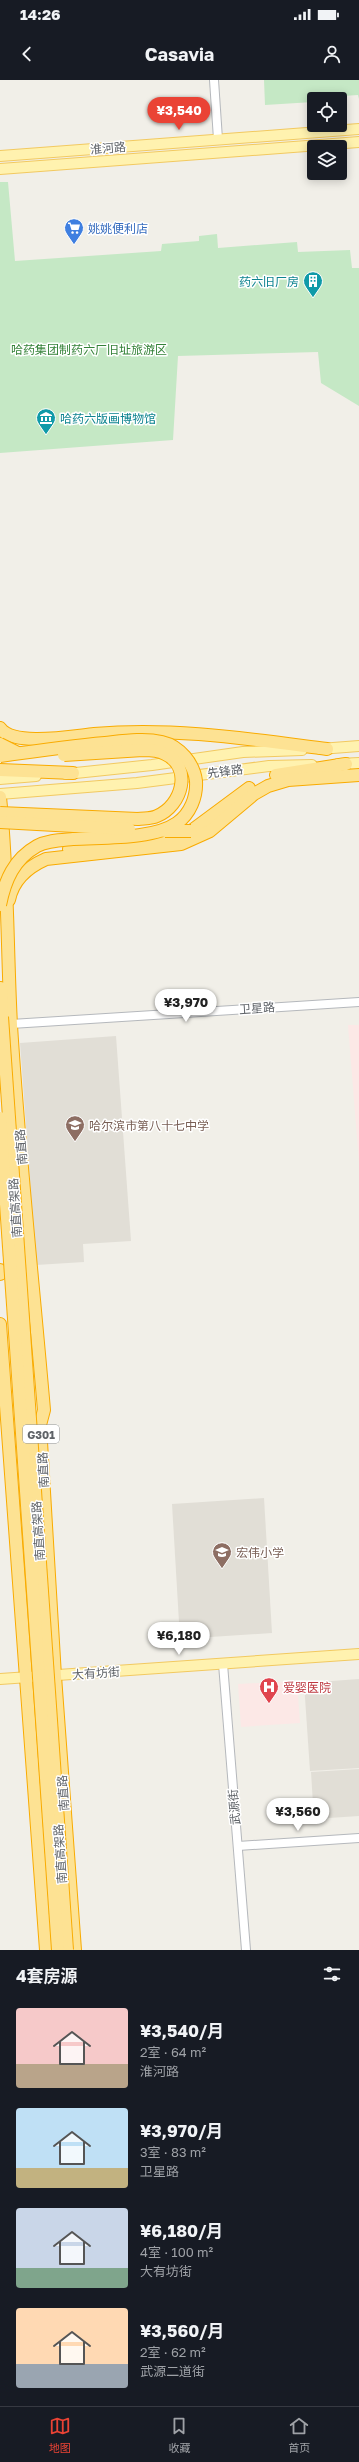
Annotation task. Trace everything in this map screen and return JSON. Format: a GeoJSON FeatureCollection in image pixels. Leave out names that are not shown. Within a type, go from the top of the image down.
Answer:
{"type":"FeatureCollection","features":[{"type":"Feature","properties":{"kind":"highway"},"geometry":{"type":"LineString","coordinates":[[1,731],[18,738],[29,738],[134,731],[180,731],[327,749]]}},
{"type":"Feature","properties":{"kind":"highway"},"geometry":{"type":"LineString","coordinates":[[0,756],[73,746],[150,740],[164,742],[183,755],[189,762],[196,782],[192,806],[185,816],[167,828],[140,834],[51,842],[39,845],[21,859],[8,876],[0,905]]}},
{"type":"Feature","properties":{"kind":"highway"},"geometry":{"type":"LineString","coordinates":[[0,744],[12,751],[31,756],[143,750],[156,751],[171,758],[180,772],[182,784],[181,792],[174,804],[156,817],[138,819],[0,813]]}},
{"type":"Feature","properties":{"kind":"highway"},"geometry":{"type":"LineString","coordinates":[[21,859],[57,850],[171,837],[191,831],[266,778],[293,771],[346,764]]}},
{"type":"Feature","properties":{"kind":"highway"},"geometry":{"type":"LineString","coordinates":[[0,770],[73,773]]}},
{"type":"Feature","properties":{"kind":"highway"},"geometry":{"type":"LineString","coordinates":[[3,919],[10,895],[21,875],[33,864],[46,859],[181,844],[196,839],[210,830],[254,794],[268,786],[288,780],[359,775]]}},
{"type":"Feature","properties":{"kind":"highway"},"geometry":{"type":"LineString","coordinates":[[0,797],[6,857],[3,919]]}},
{"type":"Feature","properties":{"kind":"highway"},"geometry":{"type":"LineString","coordinates":[[0,822],[191,831]]}},
{"type":"Feature","properties":{"kind":"highway","name":"南直路"},"geometry":{"type":"LineString","coordinates":[[3,919],[7,1020],[44,1410],[40,1425],[54,1676],[75,1950]]}},
{"type":"Feature","properties":{"kind":"highway"},"geometry":{"type":"LineString","coordinates":[[0,946],[7,1020]]}},
{"type":"Feature","properties":{"kind":"highway"},"geometry":{"type":"LineString","coordinates":[[1,960],[8,989],[37,1396],[44,1410]]}},
{"type":"Feature","properties":{"kind":"highway","name":"南直高架路"},"geometry":{"type":"LineString","coordinates":[[7,1020],[66,1950]]}},
{"type":"Feature","properties":{"kind":"highway","name":"南直高架路"},"geometry":{"type":"LineString","coordinates":[[0,1118],[58,1950]]}},
{"type":"Feature","properties":{"kind":"highway","name":"G301"},"geometry":{"type":"LineString","coordinates":[[0,1324],[46,1950]]}},
{"type":"Feature","properties":{"kind":"main road","name":"淮河路"},"geometry":{"type":"LineString","coordinates":[[0,156],[359,129]]}},
{"type":"Feature","properties":{"kind":"main road","name":"淮河路"},"geometry":{"type":"LineString","coordinates":[[0,169],[359,142]]}},
{"type":"Feature","properties":{"kind":"main road"},"geometry":{"type":"LineString","coordinates":[[0,779],[90,772],[243,752],[327,749],[359,746]]}},
{"type":"Feature","properties":{"kind":"main road","name":"先锋路"},"geometry":{"type":"LineString","coordinates":[[0,794],[92,787],[269,766],[359,763]]}},
{"type":"Feature","properties":{"kind":"main road","name":"大有坊街"},"geometry":{"type":"LineString","coordinates":[[0,1679],[359,1654]]}},
{"type":"Feature","properties":{"kind":"street"},"geometry":{"type":"LineString","coordinates":[[214,80],[218,139]]}},
{"type":"Feature","properties":{"kind":"street","name":"卫星路"},"geometry":{"type":"LineString","coordinates":[[7,1020],[359,1002]]}},
{"type":"Feature","properties":{"kind":"street","name":"武源街"},"geometry":{"type":"LineString","coordinates":[[223,1664],[246,1950]]}},
{"type":"Feature","properties":{"kind":"street"},"geometry":{"type":"LineString","coordinates":[[238,1846],[359,1838]]}},
{"type":"Feature","properties":{"kind":"shaded area"},"geometry":{"type":"Polygon","coordinates":[[[348,1025],[359,1025],[359,1163],[348,1025]]]}},
{"type":"Feature","properties":{"kind":"shaded area","name":"哈尔滨市第八十七中学"},"geometry":{"type":"Polygon","coordinates":[[[116,1036],[131,1241],[83,1244],[84,1262],[36,1265],[20,1043],[116,1036]]]}},
{"type":"Feature","properties":{"kind":"shaded area","name":"宏伟小学"},"geometry":{"type":"Polygon","coordinates":[[[264,1498],[272,1633],[180,1639],[172,1504],[264,1498]]]}},
{"type":"Feature","properties":{"kind":"shaded area"},"geometry":{"type":"Polygon","coordinates":[[[359,1679],[359,1768],[310,1771],[304,1683],[359,1679]]]}},
{"type":"Feature","properties":{"kind":"shaded area","name":"爱婴医院"},"geometry":{"type":"Polygon","coordinates":[[[297,1681],[300,1723],[241,1727],[238,1684],[297,1681]]]}},
{"type":"Feature","properties":{"kind":"shaded area"},"geometry":{"type":"Polygon","coordinates":[[[359,1769],[359,1816],[314,1819],[311,1772],[359,1769]]]}},
{"type":"Feature","properties":{"kind":"green space"},"geometry":{"type":"Polygon","coordinates":[[[264,80],[359,80],[359,99],[358,95],[347,96],[347,92],[307,92],[307,102],[265,105],[264,80]]]}},
{"type":"Feature","properties":{"kind":"green space","name":"哈药集团制药六厂旧址旅游区"},"geometry":{"type":"Polygon","coordinates":[[[0,182],[8,182],[15,261],[161,251],[162,244],[199,241],[199,236],[217,234],[218,248],[297,242],[298,252],[350,250],[352,268],[359,268],[359,406],[321,383],[318,352],[178,356],[173,440],[0,453],[0,182]]]}},
{"type":"Feature","properties":{"kind":"place","name":"姚姚便利店"},"geometry":{"type":"Point","coordinates":[74,245]}},
{"type":"Feature","properties":{"kind":"place","name":"药六旧厂房"},"geometry":{"type":"Point","coordinates":[313,298]}},
{"type":"Feature","properties":{"kind":"place","name":"哈药六版画博物馆"},"geometry":{"type":"Point","coordinates":[46,435]}},
{"type":"Feature","properties":{"kind":"place","name":"哈尔滨市第八十七中学"},"geometry":{"type":"Point","coordinates":[75,1142]}},
{"type":"Feature","properties":{"kind":"place","name":"宏伟小学"},"geometry":{"type":"Point","coordinates":[222,1569]}},
{"type":"Feature","properties":{"kind":"place","name":"爱婴医院"},"geometry":{"type":"Point","coordinates":[269,1704]}}]}
